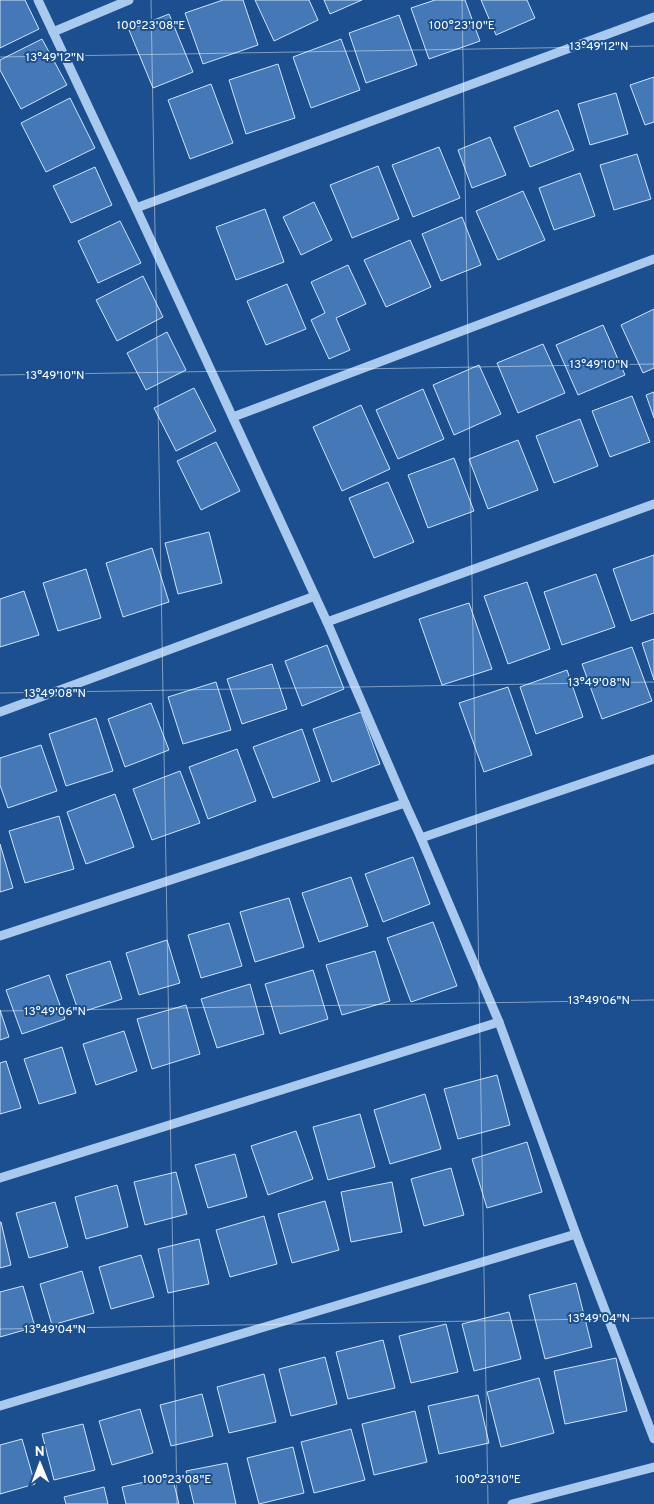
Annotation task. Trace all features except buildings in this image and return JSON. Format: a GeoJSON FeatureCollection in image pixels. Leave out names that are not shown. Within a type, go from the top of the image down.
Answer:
{"type":"FeatureCollection","features":[{"type":"Feature","properties":{"kind":"street"},"geometry":{"type":"LineString","coordinates":[[38,0],[234,417],[327,622],[405,804],[422,838],[499,1022],[576,1234],[654,1439]]}},
{"type":"Feature","properties":{"kind":"street"},"geometry":{"type":"LineString","coordinates":[[53,32],[129,0]]}},
{"type":"Feature","properties":{"kind":"street"},"geometry":{"type":"LineString","coordinates":[[136,208],[654,17]]}},
{"type":"Feature","properties":{"kind":"street"},"geometry":{"type":"LineString","coordinates":[[234,417],[654,259]]}},
{"type":"Feature","properties":{"kind":"street"},"geometry":{"type":"LineString","coordinates":[[327,622],[654,504]]}},
{"type":"Feature","properties":{"kind":"street"},"geometry":{"type":"LineString","coordinates":[[0,712],[315,596]]}},
{"type":"Feature","properties":{"kind":"street"},"geometry":{"type":"LineString","coordinates":[[422,838],[654,759]]}},
{"type":"Feature","properties":{"kind":"street"},"geometry":{"type":"LineString","coordinates":[[0,936],[405,804]]}},
{"type":"Feature","properties":{"kind":"street"},"geometry":{"type":"LineString","coordinates":[[0,1178],[499,1022]]}},
{"type":"Feature","properties":{"kind":"street"},"geometry":{"type":"LineString","coordinates":[[0,1406],[576,1234]]}},
{"type":"Feature","properties":{"kind":"street"},"geometry":{"type":"LineString","coordinates":[[512,1504],[654,1467]]}}]}
